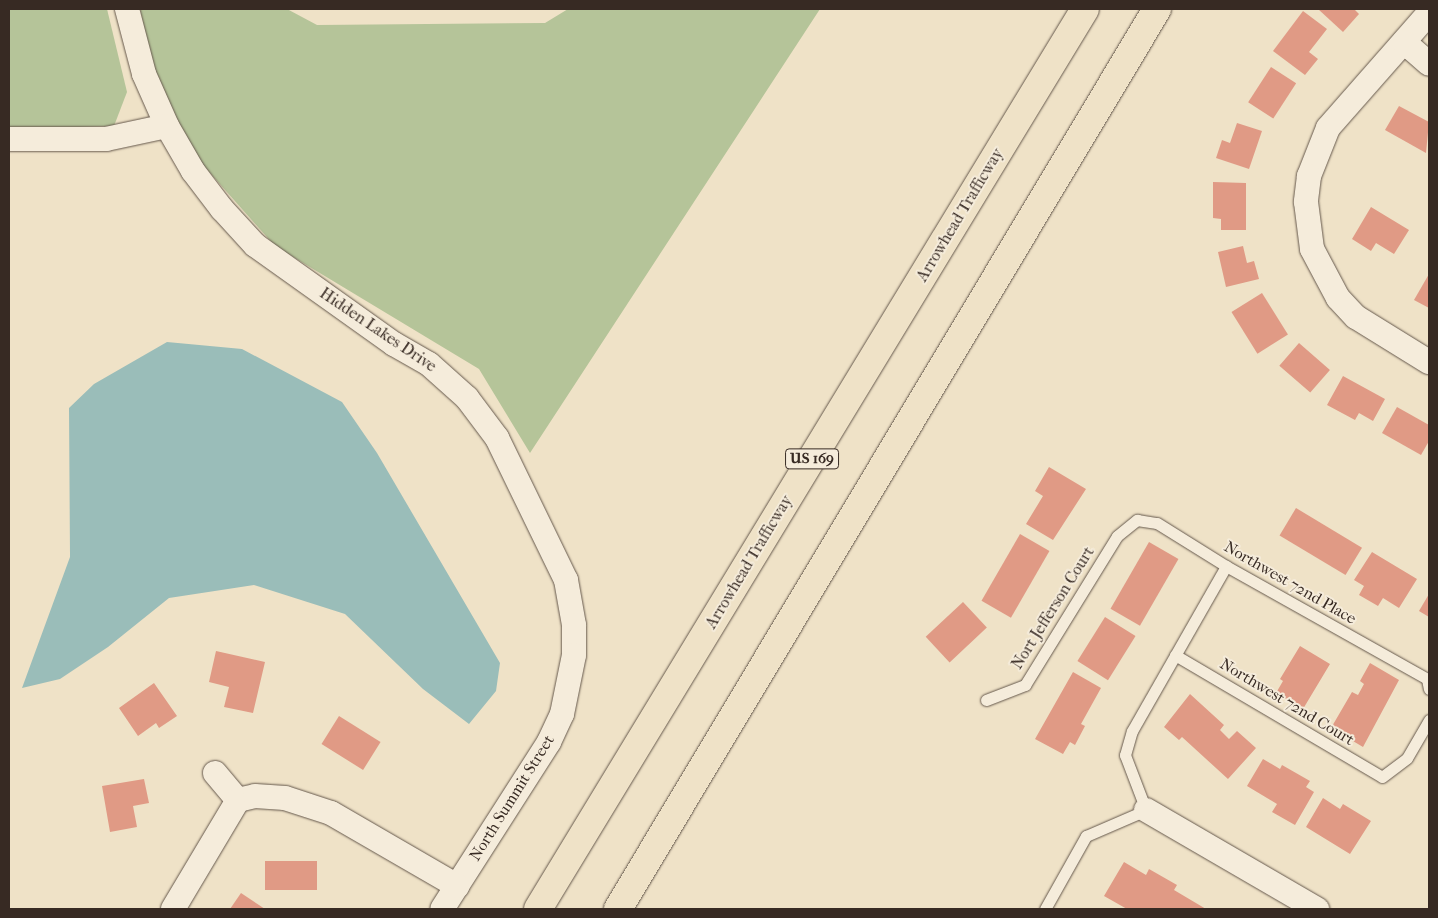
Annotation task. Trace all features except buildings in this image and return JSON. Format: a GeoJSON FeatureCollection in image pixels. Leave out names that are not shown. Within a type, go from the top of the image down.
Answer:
{"type":"FeatureCollection","features":[{"type":"Feature","properties":{"kind":"highway","name":"Arrowhead Trafficway"},"geometry":{"type":"LineString","coordinates":[[538,909],[1085,9]]}},
{"type":"Feature","properties":{"kind":"highway"},"geometry":{"type":"LineString","coordinates":[[618,909],[1157,9]]}},
{"type":"Feature","properties":{"kind":"street","name":"Hidden Lakes Drive"},"geometry":{"type":"LineString","coordinates":[[126,9],[144,74],[167,126],[193,171],[255,245],[394,344],[429,364],[449,380],[483,417],[497,438],[566,580],[574,624],[570,682]]}},
{"type":"Feature","properties":{"kind":"street"},"geometry":{"type":"LineString","coordinates":[[1429,14],[1335,117],[1316,151],[1306,202],[1312,249],[1324,277],[1356,317],[1429,362]]}},
{"type":"Feature","properties":{"kind":"street"},"geometry":{"type":"LineString","coordinates":[[1404,42],[1429,64]]}},
{"type":"Feature","properties":{"kind":"street"},"geometry":{"type":"LineString","coordinates":[[9,139],[106,139],[167,126]]}},
{"type":"Feature","properties":{"kind":"street","name":"North Summit Street"},"geometry":{"type":"LineString","coordinates":[[442,909],[549,742],[570,682]]}},
{"type":"Feature","properties":{"kind":"street"},"geometry":{"type":"LineString","coordinates":[[215,773],[238,800]]}},
{"type":"Feature","properties":{"kind":"street"},"geometry":{"type":"LineString","coordinates":[[173,909],[238,800],[255,796],[285,798],[331,813],[457,886]]}},
{"type":"Feature","properties":{"kind":"street"},"geometry":{"type":"LineString","coordinates":[[1146,810],[1317,909]]}},
{"type":"Feature","properties":{"kind":"lane","name":"Northwest 72nd Place"},"geometry":{"type":"LineString","coordinates":[[1137,520],[1156,523],[1428,684]]}},
{"type":"Feature","properties":{"kind":"lane","name":"Nort Jefferson Court"},"geometry":{"type":"LineString","coordinates":[[986,700],[1024,684],[1117,536],[1137,520]]}},
{"type":"Feature","properties":{"kind":"lane"},"geometry":{"type":"LineString","coordinates":[[1045,909],[1086,836],[1146,810],[1125,755],[1132,731],[1226,566]]}},
{"type":"Feature","properties":{"kind":"lane","name":"Northwest 72nd Court"},"geometry":{"type":"LineString","coordinates":[[1175,655],[1382,778],[1407,758],[1429,720]]}},
{"type":"Feature","properties":{"kind":"green space"},"geometry":{"type":"Polygon","coordinates":[[[9,9],[107,9],[127,92],[114,126],[9,129],[9,9]]]}},
{"type":"Feature","properties":{"kind":"green space"},"geometry":{"type":"Polygon","coordinates":[[[140,9],[287,9],[317,25],[545,23],[568,9],[820,9],[530,453],[479,369],[275,246],[194,155],[151,63],[140,9]]]}},
{"type":"Feature","properties":{"kind":"water"},"geometry":{"type":"Polygon","coordinates":[[[167,342],[242,349],[342,402],[377,453],[500,663],[496,691],[469,724],[423,689],[345,614],[254,585],[169,598],[108,647],[60,679],[22,688],[70,557],[69,408],[94,384],[167,342]]]}}]}
